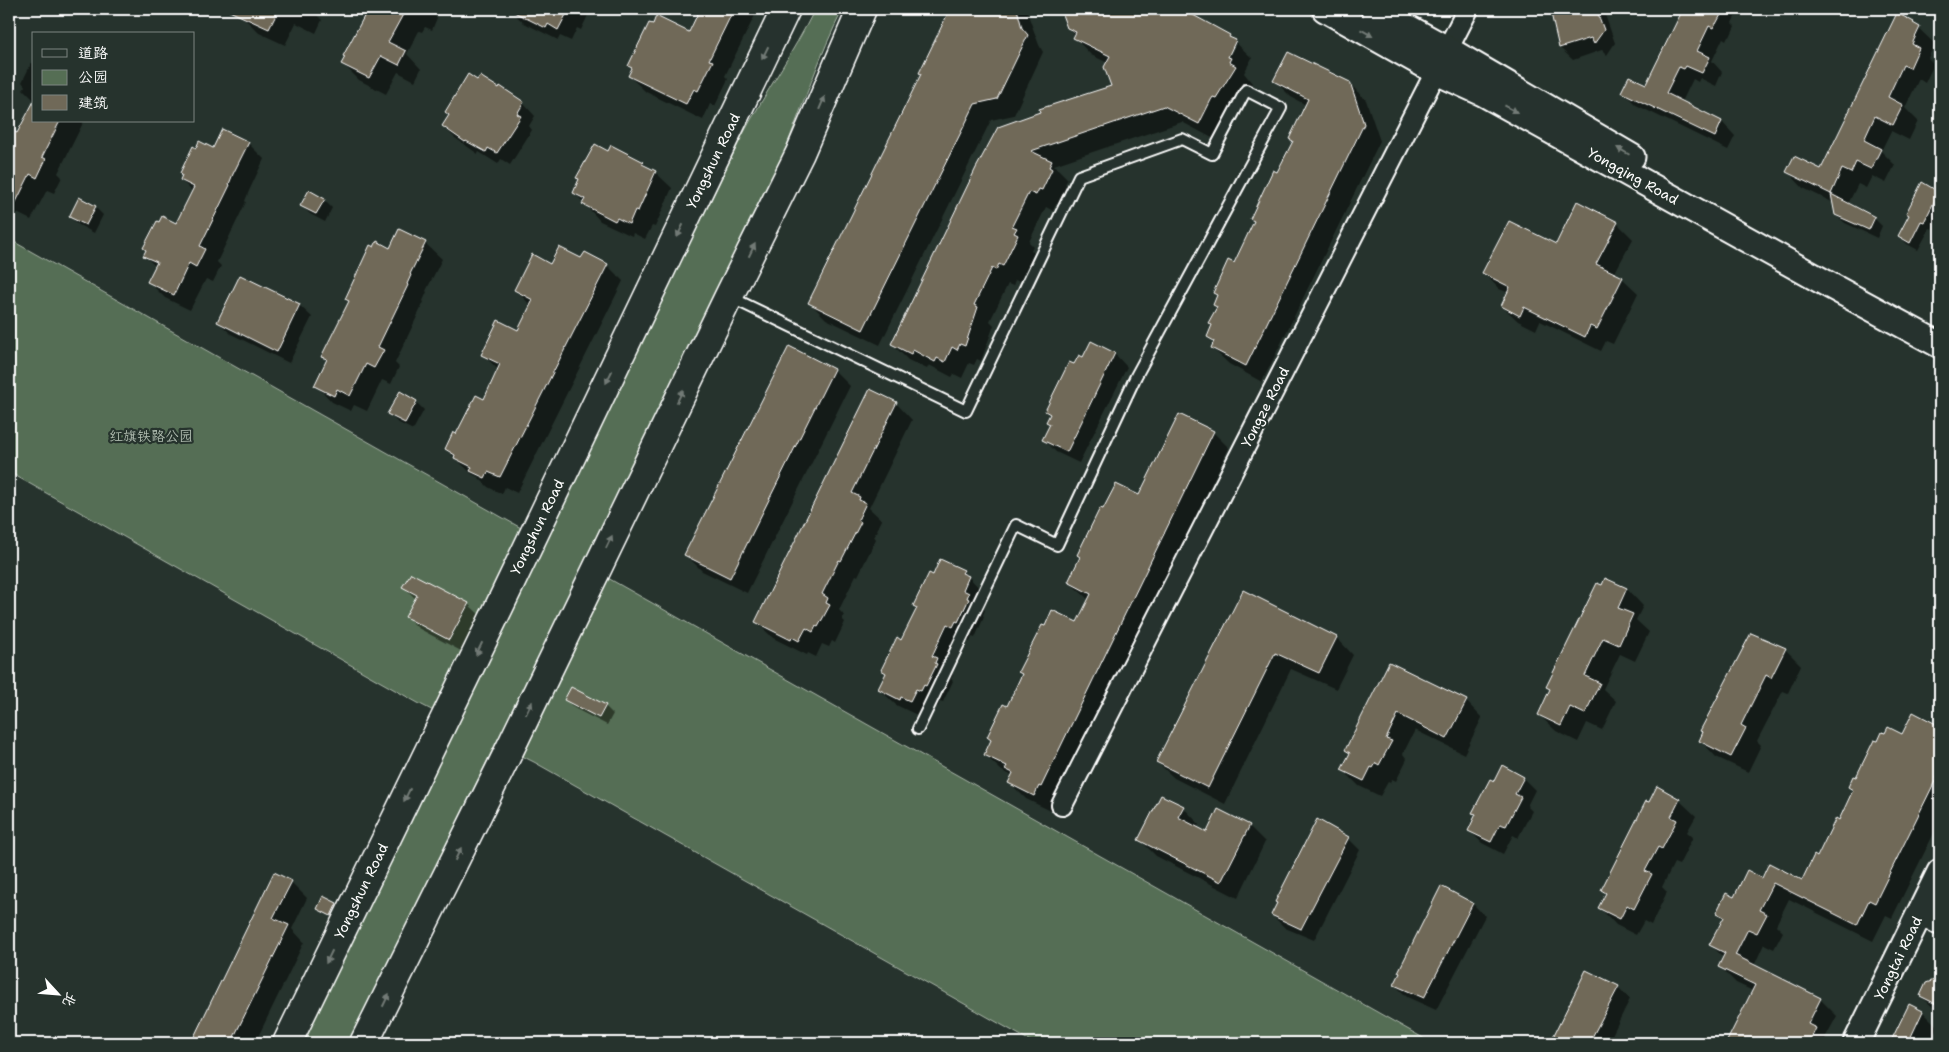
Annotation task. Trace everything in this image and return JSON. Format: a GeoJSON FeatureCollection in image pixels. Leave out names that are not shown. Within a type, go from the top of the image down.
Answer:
{"type":"FeatureCollection","features":[{"type":"Feature","properties":{"kind":"main road","name":"Yongshun Road"},"geometry":{"type":"LineString","coordinates":[[287,1043],[786,9]]}},
{"type":"Feature","properties":{"kind":"main road"},"geometry":{"type":"LineString","coordinates":[[364,1043],[501,768],[800,152],[862,9]]}},
{"type":"Feature","properties":{"kind":"street","name":"Yongqing Road"},"geometry":{"type":"LineString","coordinates":[[1325,9],[1436,71],[1483,93],[1940,345]]}},
{"type":"Feature","properties":{"kind":"street","name":"Yongqing Road"},"geometry":{"type":"LineString","coordinates":[[1374,9],[1447,49],[1839,276],[1940,328]]}},
{"type":"Feature","properties":{"kind":"street","name":"Yongze Road"},"geometry":{"type":"LineString","coordinates":[[1062,805],[1468,9]]}},
{"type":"Feature","properties":{"kind":"street","name":"Yongtai Road"},"geometry":{"type":"LineString","coordinates":[[1856,1043],[1930,919],[1940,872]]}},
{"type":"Feature","properties":{"kind":"lane"},"geometry":{"type":"LineString","coordinates":[[729,296],[966,411],[1079,176],[1182,139],[1212,154],[1246,90],[1281,108],[1136,376],[1057,545],[1016,525],[918,729]]}},
{"type":"Feature","properties":{"kind":"green space","name":"红旗铁路公园"},"geometry":{"type":"Polygon","coordinates":[[[815,9],[843,9],[819,63],[783,155],[583,564],[1432,1043],[1034,1043],[534,762],[496,743],[349,1043],[299,1043],[455,722],[418,703],[9,472],[9,239],[544,541],[742,136],[815,9]]]}},
{"type":"Feature","properties":{"kind":"building"},"geometry":{"type":"Polygon","coordinates":[[[225,9],[279,9],[269,29],[225,9]]]}},
{"type":"Feature","properties":{"kind":"building"},"geometry":{"type":"Polygon","coordinates":[[[368,9],[406,9],[388,42],[406,51],[399,65],[381,56],[369,78],[341,64],[345,57],[343,56],[368,9]]]}},
{"type":"Feature","properties":{"kind":"building"},"geometry":{"type":"Polygon","coordinates":[[[508,9],[569,9],[558,30],[548,24],[546,28],[508,9]]]}},
{"type":"Feature","properties":{"kind":"building"},"geometry":{"type":"Polygon","coordinates":[[[700,9],[734,9],[709,60],[713,61],[698,91],[694,89],[686,104],[628,76],[632,68],[628,66],[649,23],[653,24],[656,16],[689,32],[700,9]]]}},
{"type":"Feature","properties":{"kind":"building"},"geometry":{"type":"Polygon","coordinates":[[[950,9],[1017,9],[1022,28],[1028,35],[997,99],[975,104],[863,330],[808,303],[921,74],[919,73],[950,9]]]}},
{"type":"Feature","properties":{"kind":"building"},"geometry":{"type":"Polygon","coordinates":[[[1060,9],[1182,9],[1236,40],[1228,57],[1231,58],[1229,62],[1236,66],[1216,98],[1213,97],[1211,100],[1199,124],[1164,106],[1031,151],[1052,161],[1049,167],[1052,169],[1042,190],[1039,189],[1036,195],[1029,192],[1012,226],[1017,228],[1014,233],[1018,235],[1003,266],[999,264],[996,270],[992,268],[974,305],[978,307],[965,346],[960,344],[957,350],[952,347],[945,362],[937,358],[935,362],[913,350],[911,354],[891,344],[976,168],[998,127],[1040,112],[1039,109],[1111,86],[1104,67],[1110,56],[1073,38],[1076,32],[1067,28],[1060,9]]]}},
{"type":"Feature","properties":{"kind":"building"},"geometry":{"type":"Polygon","coordinates":[[[1550,9],[1596,9],[1604,30],[1594,44],[1591,38],[1559,48],[1550,9]]]}},
{"type":"Feature","properties":{"kind":"building"},"geometry":{"type":"Polygon","coordinates":[[[1683,9],[1724,9],[1713,28],[1709,26],[1697,51],[1710,57],[1702,73],[1686,66],[1684,69],[1679,67],[1666,93],[1722,121],[1715,137],[1621,92],[1629,76],[1646,84],[1683,9]]]}},
{"type":"Feature","properties":{"kind":"building"},"geometry":{"type":"Polygon","coordinates":[[[1897,13],[1920,27],[1912,44],[1919,48],[1910,68],[1903,65],[1888,97],[1903,105],[1893,125],[1875,116],[1864,140],[1881,149],[1871,169],[1856,162],[1851,173],[1842,169],[1831,194],[1786,172],[1794,156],[1821,169],[1897,13]]]}},
{"type":"Feature","properties":{"kind":"building"},"geometry":{"type":"Polygon","coordinates":[[[1288,52],[1350,82],[1364,124],[1246,366],[1211,348],[1214,341],[1207,337],[1212,325],[1208,323],[1217,307],[1213,305],[1217,295],[1213,293],[1228,260],[1234,263],[1254,221],[1250,219],[1273,170],[1277,172],[1293,141],[1289,139],[1308,99],[1273,81],[1288,52]]]}},
{"type":"Feature","properties":{"kind":"building"},"geometry":{"type":"Polygon","coordinates":[[[468,74],[477,80],[480,76],[499,88],[500,86],[524,102],[517,114],[521,116],[497,153],[488,148],[486,152],[465,142],[442,126],[449,115],[445,112],[468,74]]]}},
{"type":"Feature","properties":{"kind":"building"},"geometry":{"type":"Polygon","coordinates":[[[32,105],[32,122],[60,122],[42,157],[46,159],[37,178],[30,174],[9,216],[9,129],[17,133],[32,105]]]}},
{"type":"Feature","properties":{"kind":"building"},"geometry":{"type":"Polygon","coordinates":[[[222,129],[249,142],[200,246],[205,249],[196,267],[189,263],[174,295],[147,282],[157,262],[143,256],[146,250],[143,248],[157,221],[159,222],[162,216],[176,223],[194,187],[180,180],[182,175],[180,173],[193,146],[196,148],[199,141],[213,148],[222,129]]]}},
{"type":"Feature","properties":{"kind":"building"},"geometry":{"type":"Polygon","coordinates":[[[595,144],[608,151],[611,145],[644,162],[642,164],[656,171],[638,211],[635,210],[629,224],[617,218],[615,221],[582,204],[585,199],[573,193],[579,179],[576,178],[595,144]]]}},
{"type":"Feature","properties":{"kind":"building"},"geometry":{"type":"Polygon","coordinates":[[[1922,182],[1939,192],[1924,222],[1921,221],[1910,243],[1898,236],[1909,215],[1906,213],[1922,182]]]}},
{"type":"Feature","properties":{"kind":"building"},"geometry":{"type":"Polygon","coordinates":[[[309,190],[325,199],[316,214],[300,206],[309,190]]]}},
{"type":"Feature","properties":{"kind":"building"},"geometry":{"type":"Polygon","coordinates":[[[1831,194],[1875,217],[1869,230],[1835,215],[1831,194]]]}},
{"type":"Feature","properties":{"kind":"building"},"geometry":{"type":"Polygon","coordinates":[[[79,197],[96,206],[86,225],[69,217],[79,197]]]}},
{"type":"Feature","properties":{"kind":"building"},"geometry":{"type":"Polygon","coordinates":[[[1577,201],[1618,222],[1596,264],[1623,277],[1597,329],[1590,326],[1585,337],[1524,307],[1520,316],[1501,306],[1510,287],[1482,273],[1509,221],[1556,244],[1577,201]]]}},
{"type":"Feature","properties":{"kind":"building"},"geometry":{"type":"Polygon","coordinates":[[[399,229],[426,242],[410,274],[408,285],[378,347],[384,350],[374,368],[366,364],[350,396],[337,389],[334,396],[314,386],[327,359],[321,357],[349,301],[345,299],[370,245],[374,247],[377,241],[390,248],[399,229]]]}},
{"type":"Feature","properties":{"kind":"building"},"geometry":{"type":"Polygon","coordinates":[[[559,247],[581,258],[585,252],[608,264],[500,477],[488,472],[485,478],[470,471],[472,467],[454,458],[455,455],[445,449],[453,432],[456,434],[476,395],[484,399],[500,364],[481,355],[498,320],[518,330],[533,300],[514,290],[532,254],[550,264],[559,247]]]}},
{"type":"Feature","properties":{"kind":"building"},"geometry":{"type":"Polygon","coordinates":[[[240,275],[300,304],[277,352],[217,322],[240,275]]]}},
{"type":"Feature","properties":{"kind":"building"},"geometry":{"type":"Polygon","coordinates":[[[1091,341],[1115,353],[1067,452],[1042,440],[1050,424],[1046,422],[1050,414],[1045,411],[1069,362],[1074,364],[1079,355],[1083,357],[1091,341]]]}},
{"type":"Feature","properties":{"kind":"building"},"geometry":{"type":"Polygon","coordinates":[[[789,346],[834,369],[730,578],[684,555],[789,346]]]}},
{"type":"Feature","properties":{"kind":"building"},"geometry":{"type":"Polygon","coordinates":[[[870,389],[897,402],[852,493],[860,497],[859,500],[866,503],[858,520],[861,522],[822,594],[828,598],[826,603],[830,605],[818,627],[816,626],[813,632],[806,628],[799,641],[792,637],[791,640],[755,622],[870,389]]]}},
{"type":"Feature","properties":{"kind":"building"},"geometry":{"type":"Polygon","coordinates":[[[400,391],[417,401],[405,423],[387,414],[400,391]]]}},
{"type":"Feature","properties":{"kind":"building"},"geometry":{"type":"Polygon","coordinates":[[[1179,414],[1214,431],[1041,787],[1039,786],[1034,796],[1008,783],[1013,773],[1005,769],[1007,766],[984,755],[991,740],[987,737],[1003,704],[1007,706],[1022,674],[1018,672],[1042,625],[1045,626],[1052,610],[1077,622],[1091,594],[1068,582],[1080,557],[1077,555],[1100,508],[1103,509],[1116,484],[1139,495],[1179,414]]]}},
{"type":"Feature","properties":{"kind":"building"},"geometry":{"type":"Polygon","coordinates":[[[940,559],[964,570],[962,573],[969,576],[963,590],[969,593],[967,598],[969,599],[958,622],[956,621],[953,627],[947,624],[932,656],[937,658],[935,663],[937,664],[926,686],[924,685],[921,691],[916,689],[910,701],[901,697],[900,700],[878,689],[886,673],[881,670],[897,637],[901,640],[917,608],[913,606],[929,573],[933,575],[940,559]]]}},
{"type":"Feature","properties":{"kind":"building"},"geometry":{"type":"Polygon","coordinates":[[[411,573],[469,603],[449,640],[405,617],[417,595],[402,587],[411,573]]]}},
{"type":"Feature","properties":{"kind":"building"},"geometry":{"type":"Polygon","coordinates":[[[1605,578],[1627,588],[1618,608],[1633,614],[1619,645],[1603,638],[1585,676],[1600,683],[1585,714],[1570,707],[1561,726],[1538,715],[1550,689],[1546,687],[1597,583],[1602,585],[1605,578]]]}},
{"type":"Feature","properties":{"kind":"building"},"geometry":{"type":"Polygon","coordinates":[[[1243,590],[1337,637],[1319,673],[1275,653],[1208,788],[1156,762],[1243,590]]]}},
{"type":"Feature","properties":{"kind":"building"},"geometry":{"type":"Polygon","coordinates":[[[1751,633],[1786,648],[1771,678],[1766,675],[1741,725],[1746,728],[1731,757],[1699,741],[1703,732],[1700,731],[1751,633]]]}},
{"type":"Feature","properties":{"kind":"building"},"geometry":{"type":"Polygon","coordinates":[[[1389,662],[1467,700],[1447,739],[1398,714],[1386,739],[1392,741],[1379,765],[1376,763],[1373,768],[1371,767],[1364,781],[1341,770],[1350,753],[1345,750],[1389,662]]]}},
{"type":"Feature","properties":{"kind":"building"},"geometry":{"type":"Polygon","coordinates":[[[571,687],[606,705],[599,718],[564,700],[571,687]]]}},
{"type":"Feature","properties":{"kind":"building"},"geometry":{"type":"Polygon","coordinates":[[[1913,712],[1940,726],[1940,771],[1875,903],[1869,900],[1857,925],[1773,883],[1759,910],[1767,914],[1757,933],[1748,929],[1735,955],[1821,998],[1808,1024],[1816,1028],[1809,1043],[1726,1043],[1755,985],[1718,967],[1725,953],[1709,945],[1724,917],[1716,913],[1726,893],[1734,897],[1747,870],[1762,878],[1769,863],[1802,880],[1814,855],[1817,857],[1836,818],[1839,820],[1853,790],[1848,787],[1853,776],[1856,777],[1874,740],[1878,741],[1882,732],[1885,733],[1888,727],[1902,734],[1913,712]]]}},
{"type":"Feature","properties":{"kind":"building"},"geometry":{"type":"Polygon","coordinates":[[[1502,765],[1524,777],[1515,794],[1521,797],[1506,826],[1500,824],[1491,842],[1468,831],[1476,814],[1472,813],[1490,779],[1494,781],[1502,765]]]}},
{"type":"Feature","properties":{"kind":"building"},"geometry":{"type":"Polygon","coordinates":[[[1657,786],[1680,799],[1671,817],[1677,820],[1662,849],[1658,847],[1645,871],[1652,874],[1634,909],[1627,905],[1620,919],[1598,908],[1606,893],[1601,890],[1646,801],[1649,802],[1657,786]]]}},
{"type":"Feature","properties":{"kind":"building"},"geometry":{"type":"Polygon","coordinates":[[[1161,795],[1184,806],[1178,817],[1207,832],[1218,809],[1250,825],[1221,882],[1138,840],[1161,795]]]}},
{"type":"Feature","properties":{"kind":"building"},"geometry":{"type":"Polygon","coordinates":[[[1317,819],[1349,837],[1301,929],[1271,915],[1277,903],[1275,902],[1317,819]]]}},
{"type":"Feature","properties":{"kind":"building"},"geometry":{"type":"Polygon","coordinates":[[[274,872],[292,881],[273,918],[289,925],[231,1043],[191,1043],[274,872]]]}},
{"type":"Feature","properties":{"kind":"building"},"geometry":{"type":"Polygon","coordinates":[[[1441,886],[1473,903],[1424,998],[1394,985],[1400,973],[1398,972],[1441,886]]]}},
{"type":"Feature","properties":{"kind":"building"},"geometry":{"type":"Polygon","coordinates":[[[323,896],[337,903],[331,916],[317,909],[323,896]]]}},
{"type":"Feature","properties":{"kind":"building"},"geometry":{"type":"Polygon","coordinates":[[[1586,970],[1619,986],[1589,1043],[1550,1043],[1586,970]]]}},
{"type":"Feature","properties":{"kind":"building"},"geometry":{"type":"Polygon","coordinates":[[[1940,978],[1940,1006],[1920,996],[1926,983],[1940,978]]]}},
{"type":"Feature","properties":{"kind":"building"},"geometry":{"type":"Polygon","coordinates":[[[1909,1004],[1923,1011],[1908,1043],[1890,1043],[1909,1004]]]}}]}
